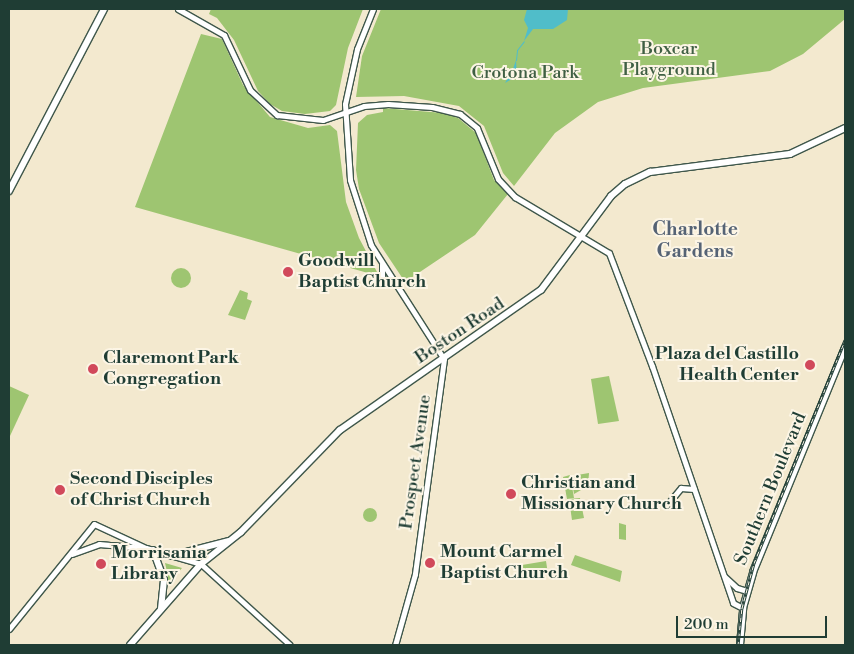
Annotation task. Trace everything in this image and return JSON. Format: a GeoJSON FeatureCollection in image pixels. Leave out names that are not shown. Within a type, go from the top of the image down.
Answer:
{"type":"FeatureCollection","features":[{"type":"Feature","properties":{"kind":"main road"},"geometry":{"type":"LineString","coordinates":[[9,191],[104,9]]}},
{"type":"Feature","properties":{"kind":"main road","name":"Boston Road"},"geometry":{"type":"LineString","coordinates":[[130,645],[201,564],[234,539],[340,430],[533,298],[554,276],[616,192],[644,175],[790,154],[845,128]]}},
{"type":"Feature","properties":{"kind":"main road","name":"Southern Boulevard"},"geometry":{"type":"LineString","coordinates":[[740,645],[743,608],[747,591],[845,348]]}},
{"type":"Feature","properties":{"kind":"main road"},"geometry":{"type":"LineString","coordinates":[[171,556],[204,550],[234,539]]}},
{"type":"Feature","properties":{"kind":"main road"},"geometry":{"type":"LineString","coordinates":[[149,549],[164,580],[161,610]]}},
{"type":"Feature","properties":{"kind":"street"},"geometry":{"type":"LineString","coordinates":[[178,9],[224,35],[250,90],[274,113],[314,120],[344,114],[364,106],[388,104],[432,106],[460,114],[477,128],[498,179],[515,197],[606,250],[612,259],[733,603],[743,608]]}},
{"type":"Feature","properties":{"kind":"street"},"geometry":{"type":"LineString","coordinates":[[373,9],[350,72],[344,114],[348,169],[354,195],[371,245],[444,358]]}},
{"type":"Feature","properties":{"kind":"street"},"geometry":{"type":"LineString","coordinates":[[372,283],[382,276],[382,264]]}},
{"type":"Feature","properties":{"kind":"street","name":"Prospect Avenue"},"geometry":{"type":"LineString","coordinates":[[395,645],[415,574],[444,358]]}},
{"type":"Feature","properties":{"kind":"street"},"geometry":{"type":"LineString","coordinates":[[670,501],[681,488],[694,488]]}},
{"type":"Feature","properties":{"kind":"street"},"geometry":{"type":"LineString","coordinates":[[9,629],[94,524],[149,549],[201,564],[290,645]]}},
{"type":"Feature","properties":{"kind":"street"},"geometry":{"type":"LineString","coordinates":[[70,556],[99,544],[149,549]]}},
{"type":"Feature","properties":{"kind":"street"},"geometry":{"type":"LineString","coordinates":[[725,576],[737,588],[747,591]]}},
{"type":"Feature","properties":{"kind":"green space"},"geometry":{"type":"Polygon","coordinates":[[[211,9],[363,9],[348,48],[336,105],[330,111],[305,114],[282,111],[270,104],[258,91],[234,40],[217,18],[209,14],[211,9]]]}},
{"type":"Feature","properties":{"kind":"green space","name":"Crotona Park"},"geometry":{"type":"Polygon","coordinates":[[[381,9],[845,9],[845,19],[803,54],[770,71],[643,88],[598,102],[555,133],[514,186],[503,173],[484,126],[459,106],[404,96],[356,97],[362,56],[381,9]]]}},
{"type":"Feature","properties":{"kind":"green space"},"geometry":{"type":"Polygon","coordinates":[[[201,34],[222,39],[243,85],[270,117],[308,128],[330,125],[337,131],[346,202],[359,238],[377,272],[375,275],[135,207],[201,34]]]}},
{"type":"Feature","properties":{"kind":"green space","name":"Crotona Park"},"geometry":{"type":"Polygon","coordinates":[[[383,108],[443,113],[458,118],[476,133],[494,180],[508,194],[475,235],[408,280],[403,279],[379,243],[359,189],[356,170],[358,123],[367,115],[383,112],[383,108]]]}},
{"type":"Feature","properties":{"kind":"green space"},"geometry":{"type":"Polygon","coordinates":[[[181,268],[188,271],[191,278],[188,285],[181,288],[174,285],[171,278],[174,271],[181,268]]]}},
{"type":"Feature","properties":{"kind":"green space"},"geometry":{"type":"Polygon","coordinates":[[[240,290],[248,293],[247,299],[252,301],[245,320],[228,315],[240,290]]]}},
{"type":"Feature","properties":{"kind":"green space"},"geometry":{"type":"Polygon","coordinates":[[[609,376],[619,421],[598,424],[591,379],[609,376]]]}},
{"type":"Feature","properties":{"kind":"green space"},"geometry":{"type":"Polygon","coordinates":[[[9,386],[29,395],[10,436],[9,436],[9,386]]]}},
{"type":"Feature","properties":{"kind":"green space"},"geometry":{"type":"Polygon","coordinates":[[[589,473],[588,486],[574,494],[571,476],[589,473]]]}},
{"type":"Feature","properties":{"kind":"green space"},"geometry":{"type":"Polygon","coordinates":[[[570,475],[574,498],[567,499],[563,477],[570,475]]]}},
{"type":"Feature","properties":{"kind":"green space"},"geometry":{"type":"Polygon","coordinates":[[[580,498],[584,518],[572,520],[569,499],[580,498]]]}},
{"type":"Feature","properties":{"kind":"green space"},"geometry":{"type":"Polygon","coordinates":[[[370,508],[375,510],[377,515],[375,520],[370,522],[365,520],[363,515],[365,510],[370,508]]]}},
{"type":"Feature","properties":{"kind":"green space"},"geometry":{"type":"Polygon","coordinates":[[[619,523],[626,525],[626,540],[619,539],[619,523]]]}},
{"type":"Feature","properties":{"kind":"green space"},"geometry":{"type":"Polygon","coordinates":[[[575,555],[622,571],[620,582],[571,565],[575,555]]]}},
{"type":"Feature","properties":{"kind":"green space"},"geometry":{"type":"Polygon","coordinates":[[[546,561],[548,574],[524,578],[522,565],[546,561]]]}},
{"type":"Feature","properties":{"kind":"green space"},"geometry":{"type":"Polygon","coordinates":[[[165,563],[182,568],[168,584],[168,576],[165,563]]]}},
{"type":"Feature","properties":{"kind":"water"},"geometry":{"type":"Polygon","coordinates":[[[527,9],[568,9],[567,20],[553,29],[533,29],[524,41],[528,28],[524,20],[527,9]]]}},
{"type":"Feature","properties":{"kind":"water"},"geometry":{"type":"Polygon","coordinates":[[[516,60],[517,76],[505,83],[513,69],[516,60]]]}},
{"type":"Feature","properties":{"kind":"waterway"},"geometry":{"type":"LineString","coordinates":[[516,60],[517,50],[524,41]]}},
{"type":"Feature","properties":{"kind":"railway"},"geometry":{"type":"LineString","coordinates":[[738,645],[742,608],[754,563],[845,340]]}},
{"type":"Feature","properties":{"kind":"place","name":"Goodwill Baptist Church"},"geometry":{"type":"Point","coordinates":[288,272]}},
{"type":"Feature","properties":{"kind":"place","name":"Plaza del Castillo Health Center"},"geometry":{"type":"Point","coordinates":[810,365]}},
{"type":"Feature","properties":{"kind":"place","name":"Claremont Park Congregation"},"geometry":{"type":"Point","coordinates":[93,369]}},
{"type":"Feature","properties":{"kind":"place","name":"Second Disciples of Christ Church"},"geometry":{"type":"Point","coordinates":[60,490]}},
{"type":"Feature","properties":{"kind":"place","name":"Christian and Missionary Church"},"geometry":{"type":"Point","coordinates":[511,494]}},
{"type":"Feature","properties":{"kind":"place","name":"Mount Carmel Baptist Church"},"geometry":{"type":"Point","coordinates":[430,563]}},
{"type":"Feature","properties":{"kind":"place","name":"Morrisania Library"},"geometry":{"type":"Point","coordinates":[101,564]}},
{"type":"Feature","properties":{"kind":"district","name":"Charlotte Gardens"},"geometry":{"type":"Point","coordinates":[695,241]}},
{"type":"Feature","properties":{"kind":"park label","name":"Boxcar Playground"},"geometry":{"type":"Point","coordinates":[669,60]}}]}
